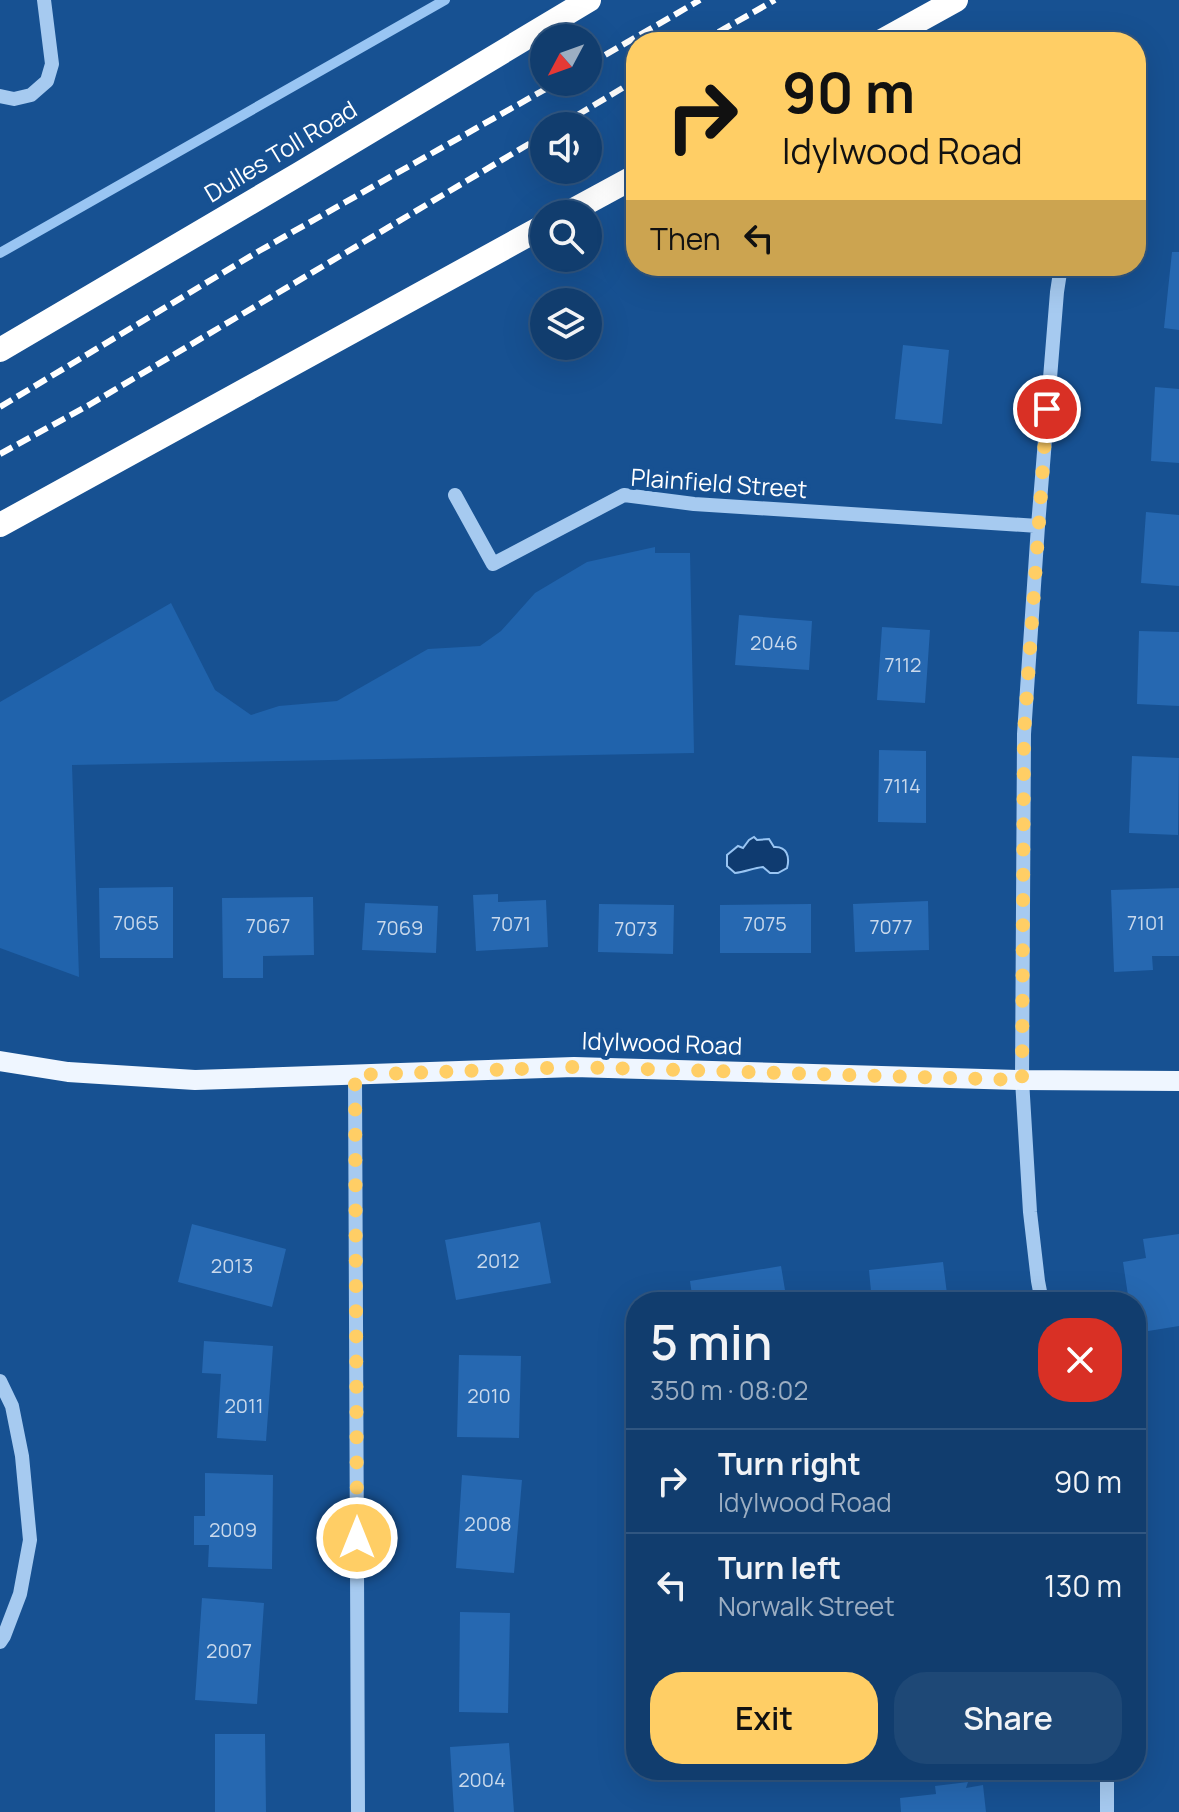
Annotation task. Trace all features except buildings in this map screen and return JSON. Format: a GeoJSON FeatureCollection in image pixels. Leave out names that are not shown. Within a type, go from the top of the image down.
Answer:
{"type":"FeatureCollection","features":[{"type":"Feature","properties":{"kind":"highway","name":"Dulles Toll Road"},"geometry":{"type":"LineString","coordinates":[[0,350],[589,0]]}},
{"type":"Feature","properties":{"kind":"highway"},"geometry":{"type":"LineString","coordinates":[[898,32],[956,0]]}},
{"type":"Feature","properties":{"kind":"highway"},"geometry":{"type":"LineString","coordinates":[[592,200],[626,181]]}},
{"type":"Feature","properties":{"kind":"highway"},"geometry":{"type":"LineString","coordinates":[[0,525],[530,234]]}},
{"type":"Feature","properties":{"kind":"main road","name":"Idylwood Road"},"geometry":{"type":"LineString","coordinates":[[0,1061],[68,1072],[195,1080],[574,1067],[1022,1080],[1179,1081]]}},
{"type":"Feature","properties":{"kind":"street"},"geometry":{"type":"LineString","coordinates":[[0,96],[14,99],[31,95],[47,81],[52,64],[44,0]]}},
{"type":"Feature","properties":{"kind":"street"},"geometry":{"type":"LineString","coordinates":[[1040,1292],[1030,1212],[1022,1080],[1024,734],[1059,276]]}},
{"type":"Feature","properties":{"kind":"street","name":"Plainfield Street"},"geometry":{"type":"LineString","coordinates":[[455,495],[493,564],[624,495],[694,504],[1038,526]]}},
{"type":"Feature","properties":{"kind":"street"},"geometry":{"type":"LineString","coordinates":[[355,1075],[358,1812]]}},
{"type":"Feature","properties":{"kind":"street"},"geometry":{"type":"LineString","coordinates":[[0,1381],[12,1406],[22,1456],[30,1540],[20,1594],[0,1642]]}},
{"type":"Feature","properties":{"kind":"street"},"geometry":{"type":"LineString","coordinates":[[1107,1780],[1107,1812]]}},
{"type":"Feature","properties":{"kind":"shaded area"},"geometry":{"type":"Polygon","coordinates":[[[655,547],[655,553],[690,553],[694,753],[72,765],[79,977],[0,948],[0,702],[171,603],[215,690],[251,715],[279,706],[337,701],[428,649],[480,646],[501,631],[535,593],[587,562],[655,547]]]}},
{"type":"Feature","properties":{"kind":"shaded area"},"geometry":{"type":"Polygon","coordinates":[[[754,837],[757,840],[769,839],[774,847],[785,850],[787,868],[778,873],[770,873],[763,867],[735,873],[727,866],[727,855],[738,846],[743,848],[754,837]]]}},
{"type":"Feature","properties":{"kind":"waterway"},"geometry":{"type":"LineString","coordinates":[[0,253],[445,0]]}},
{"type":"Feature","properties":{"kind":"railway"},"geometry":{"type":"LineString","coordinates":[[645,32],[700,0]]}},
{"type":"Feature","properties":{"kind":"railway"},"geometry":{"type":"LineString","coordinates":[[719,32],[775,0]]}},
{"type":"Feature","properties":{"kind":"railway"},"geometry":{"type":"LineString","coordinates":[[602,57],[626,43]]}},
{"type":"Feature","properties":{"kind":"railway"},"geometry":{"type":"LineString","coordinates":[[582,112],[626,86]]}},
{"type":"Feature","properties":{"kind":"railway"},"geometry":{"type":"LineString","coordinates":[[0,407],[259,251],[533,96]]}},
{"type":"Feature","properties":{"kind":"railway"},"geometry":{"type":"LineString","coordinates":[[0,454],[89,405],[530,143]]}},
{"type":"Feature","properties":{"kind":"route"},"geometry":{"type":"LineString","coordinates":[[357,1538],[355,1075],[574,1067],[1022,1080],[1024,734],[1047,409]]}}]}
